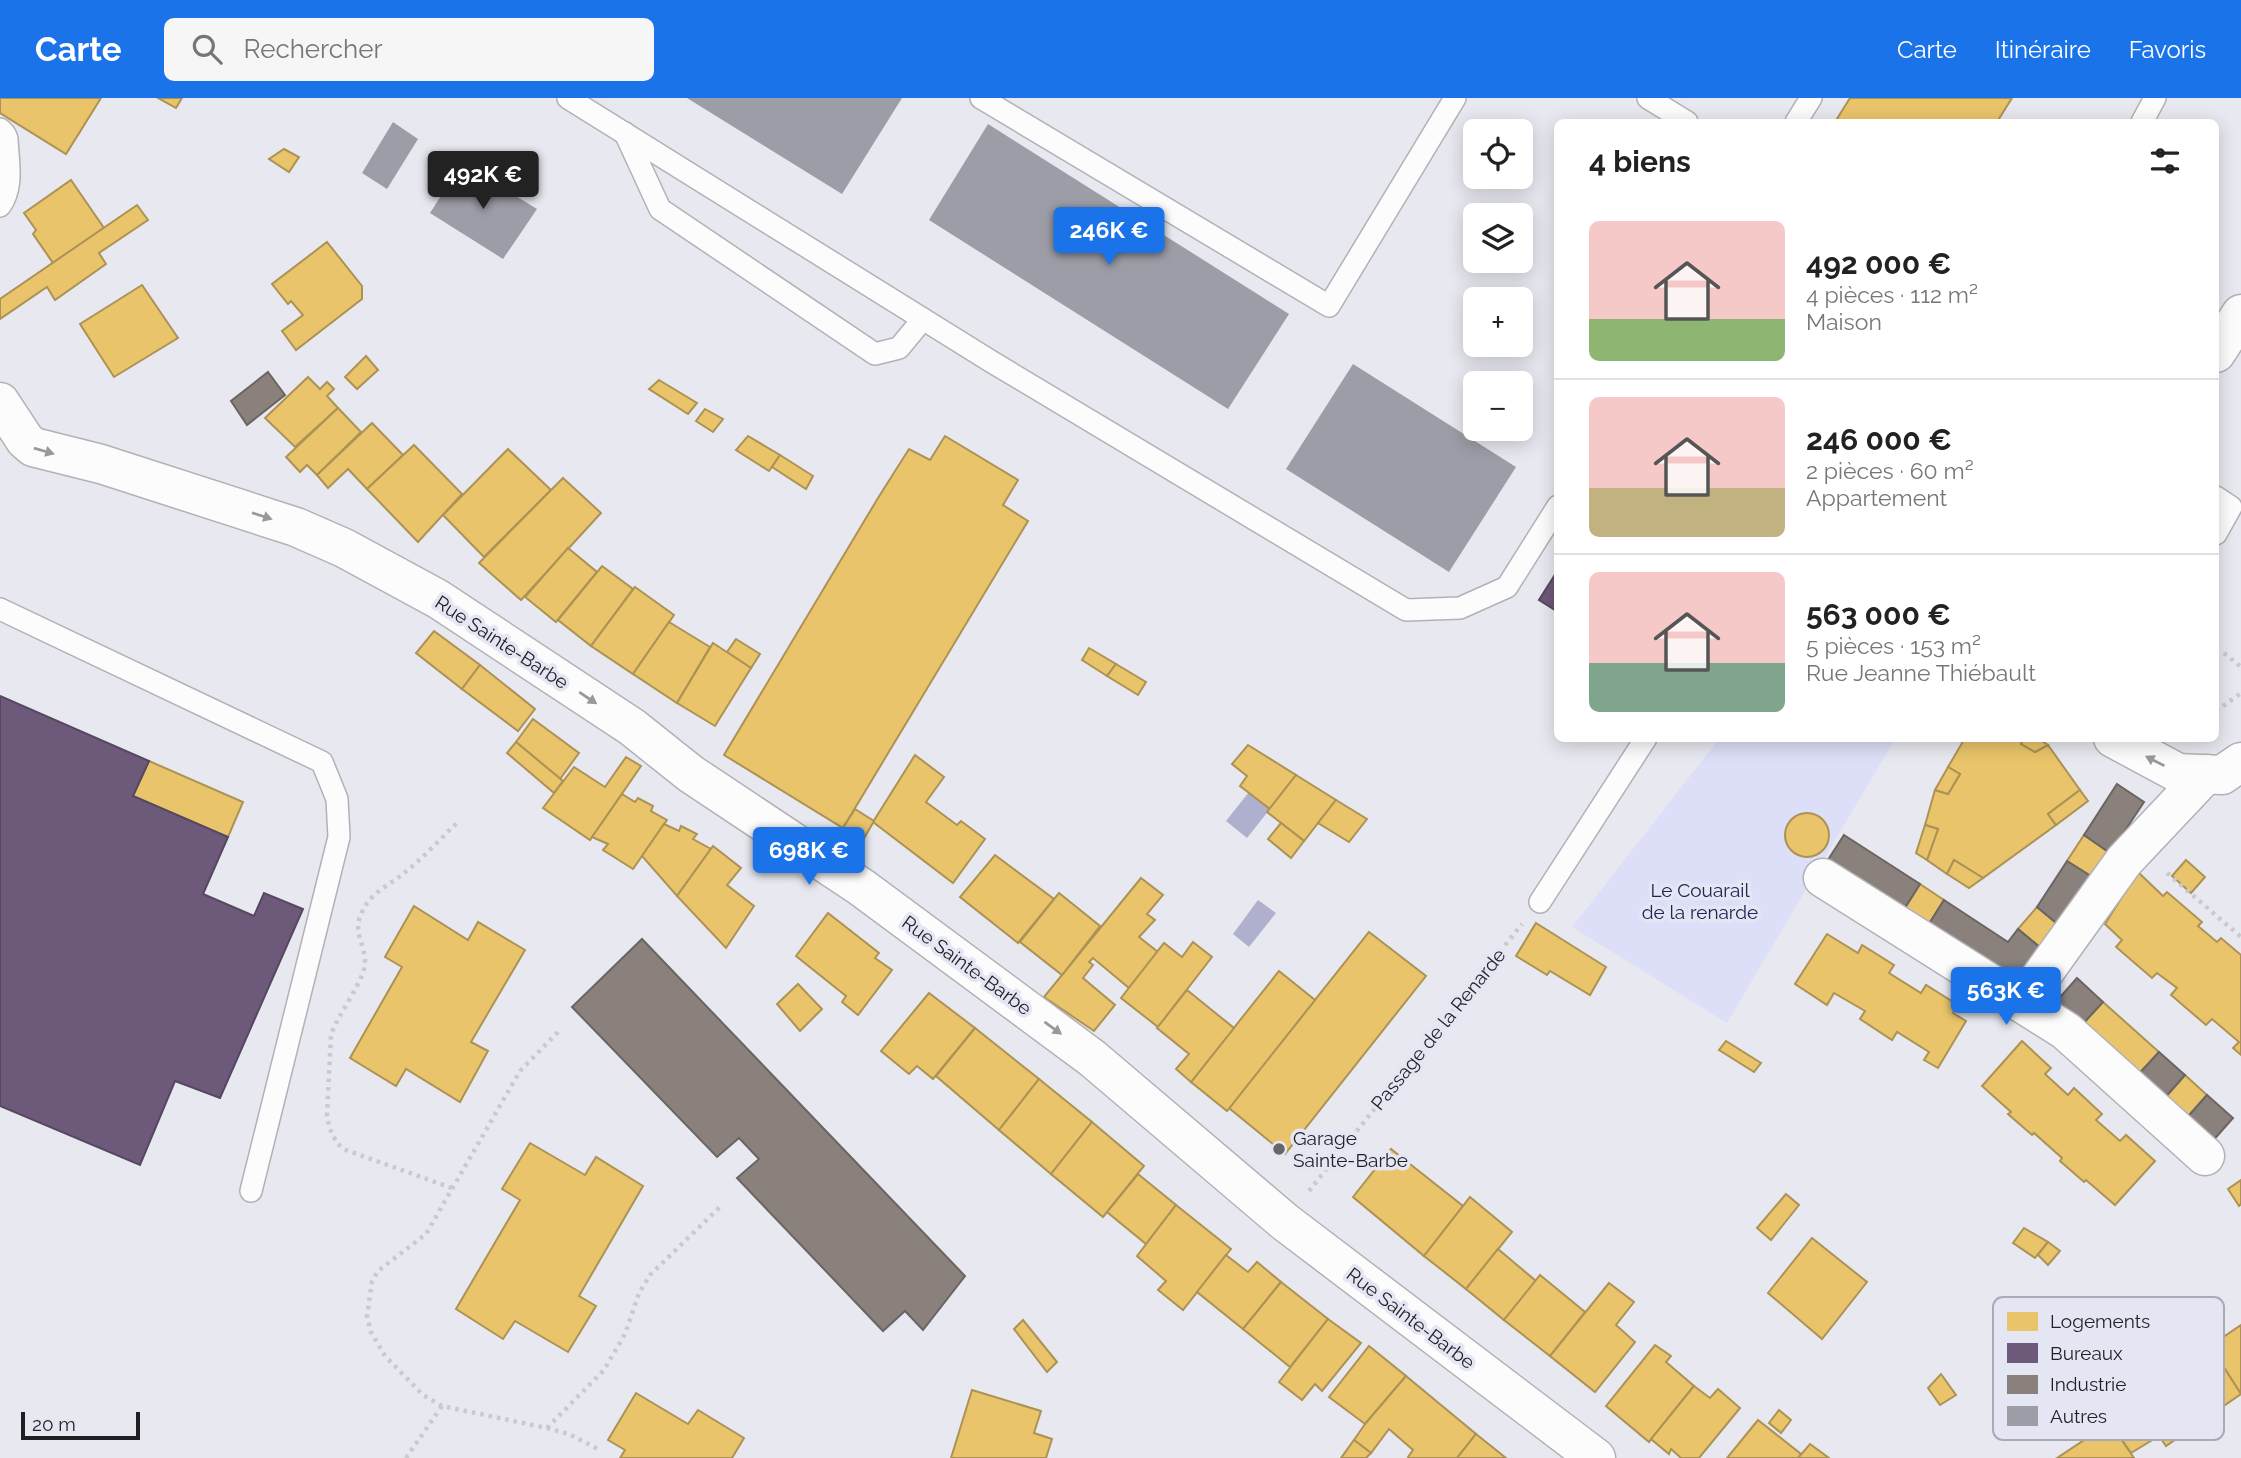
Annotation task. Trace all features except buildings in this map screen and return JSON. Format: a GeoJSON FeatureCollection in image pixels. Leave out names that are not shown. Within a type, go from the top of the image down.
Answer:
{"type":"FeatureCollection","features":[{"type":"Feature","properties":{"kind":"street"},"geometry":{"type":"LineString","coordinates":[[2219,349],[2241,314]]}},
{"type":"Feature","properties":{"kind":"street","name":"Rue Sainte-Barbe"},"geometry":{"type":"LineString","coordinates":[[0,402],[33,447],[101,464],[296,527],[344,548],[438,599],[632,727],[691,774],[860,887],[1092,1058],[1285,1222],[1595,1458]]}},
{"type":"Feature","properties":{"kind":"street"},"geometry":{"type":"LineString","coordinates":[[2120,742],[2178,773],[2224,768]]}},
{"type":"Feature","properties":{"kind":"street"},"geometry":{"type":"LineString","coordinates":[[2022,1003],[2124,861],[2224,768]]}},
{"type":"Feature","properties":{"kind":"street"},"geometry":{"type":"LineString","coordinates":[[1823,877],[2066,1031],[2205,1156]]}},
{"type":"Feature","properties":{"kind":"lane"},"geometry":{"type":"LineString","coordinates":[[568,98],[923,319],[1406,610],[1460,608],[1507,587],[1554,512]]}},
{"type":"Feature","properties":{"kind":"lane"},"geometry":{"type":"LineString","coordinates":[[981,98],[1329,306],[1455,98]]}},
{"type":"Feature","properties":{"kind":"lane"},"geometry":{"type":"LineString","coordinates":[[1648,98],[1682,119]]}},
{"type":"Feature","properties":{"kind":"lane"},"geometry":{"type":"LineString","coordinates":[[1798,119],[1811,98]]}},
{"type":"Feature","properties":{"kind":"lane"},"geometry":{"type":"LineString","coordinates":[[2144,119],[2155,98]]}},
{"type":"Feature","properties":{"kind":"lane"},"geometry":{"type":"LineString","coordinates":[[0,129],[7,139],[9,178],[6,195],[0,206]]}},
{"type":"Feature","properties":{"kind":"lane"},"geometry":{"type":"LineString","coordinates":[[625,133],[660,209],[874,354],[900,348],[923,319]]}},
{"type":"Feature","properties":{"kind":"lane"},"geometry":{"type":"LineString","coordinates":[[2219,499],[2231,507],[2219,529]]}},
{"type":"Feature","properties":{"kind":"lane"},"geometry":{"type":"LineString","coordinates":[[0,609],[322,762],[337,799],[339,837],[251,1191]]}},
{"type":"Feature","properties":{"kind":"lane"},"geometry":{"type":"LineString","coordinates":[[1539,902],[1643,742]]}},
{"type":"Feature","properties":{"kind":"path"},"geometry":{"type":"LineString","coordinates":[[2224,653],[2241,667]]}},
{"type":"Feature","properties":{"kind":"path"},"geometry":{"type":"LineString","coordinates":[[2219,709],[2241,693]]}},
{"type":"Feature","properties":{"kind":"path"},"geometry":{"type":"LineString","coordinates":[[452,1188],[343,1149],[335,1141],[327,1115],[331,1035],[365,963],[358,938],[358,923],[363,909],[386,885],[402,876],[458,822]]}},
{"type":"Feature","properties":{"kind":"path"},"geometry":{"type":"LineString","coordinates":[[2137,847],[2241,937]]}},
{"type":"Feature","properties":{"kind":"path","name":"Passage de la Renarde"},"geometry":{"type":"LineString","coordinates":[[1285,1222],[1539,902]]}},
{"type":"Feature","properties":{"kind":"path"},"geometry":{"type":"LineString","coordinates":[[558,1032],[520,1072],[426,1234],[378,1271],[372,1281],[367,1317],[371,1332],[385,1356],[423,1395],[442,1406],[569,1434],[598,1450]]}},
{"type":"Feature","properties":{"kind":"path"},"geometry":{"type":"LineString","coordinates":[[547,1428],[604,1370],[625,1334],[639,1293],[650,1275],[721,1206]]}},
{"type":"Feature","properties":{"kind":"path"},"geometry":{"type":"LineString","coordinates":[[405,1458],[442,1406]]}},
{"type":"Feature","properties":{"kind":"green space","name":"Le Couarail de la renarde"},"geometry":{"type":"Polygon","coordinates":[[[1717,742],[1893,742],[1727,1023],[1572,927],[1717,742]]]}},
{"type":"Feature","properties":{"kind":"shaded area"},"geometry":{"type":"Polygon","coordinates":[[[1249,792],[1270,809],[1247,838],[1226,821],[1249,792]]]}},
{"type":"Feature","properties":{"kind":"shaded area"},"geometry":{"type":"Polygon","coordinates":[[[1258,900],[1276,913],[1249,947],[1233,934],[1258,900]]]}},
{"type":"Feature","properties":{"kind":"place","name":"Garage Sainte-Barbe"},"geometry":{"type":"Point","coordinates":[1279,1149]}}]}
